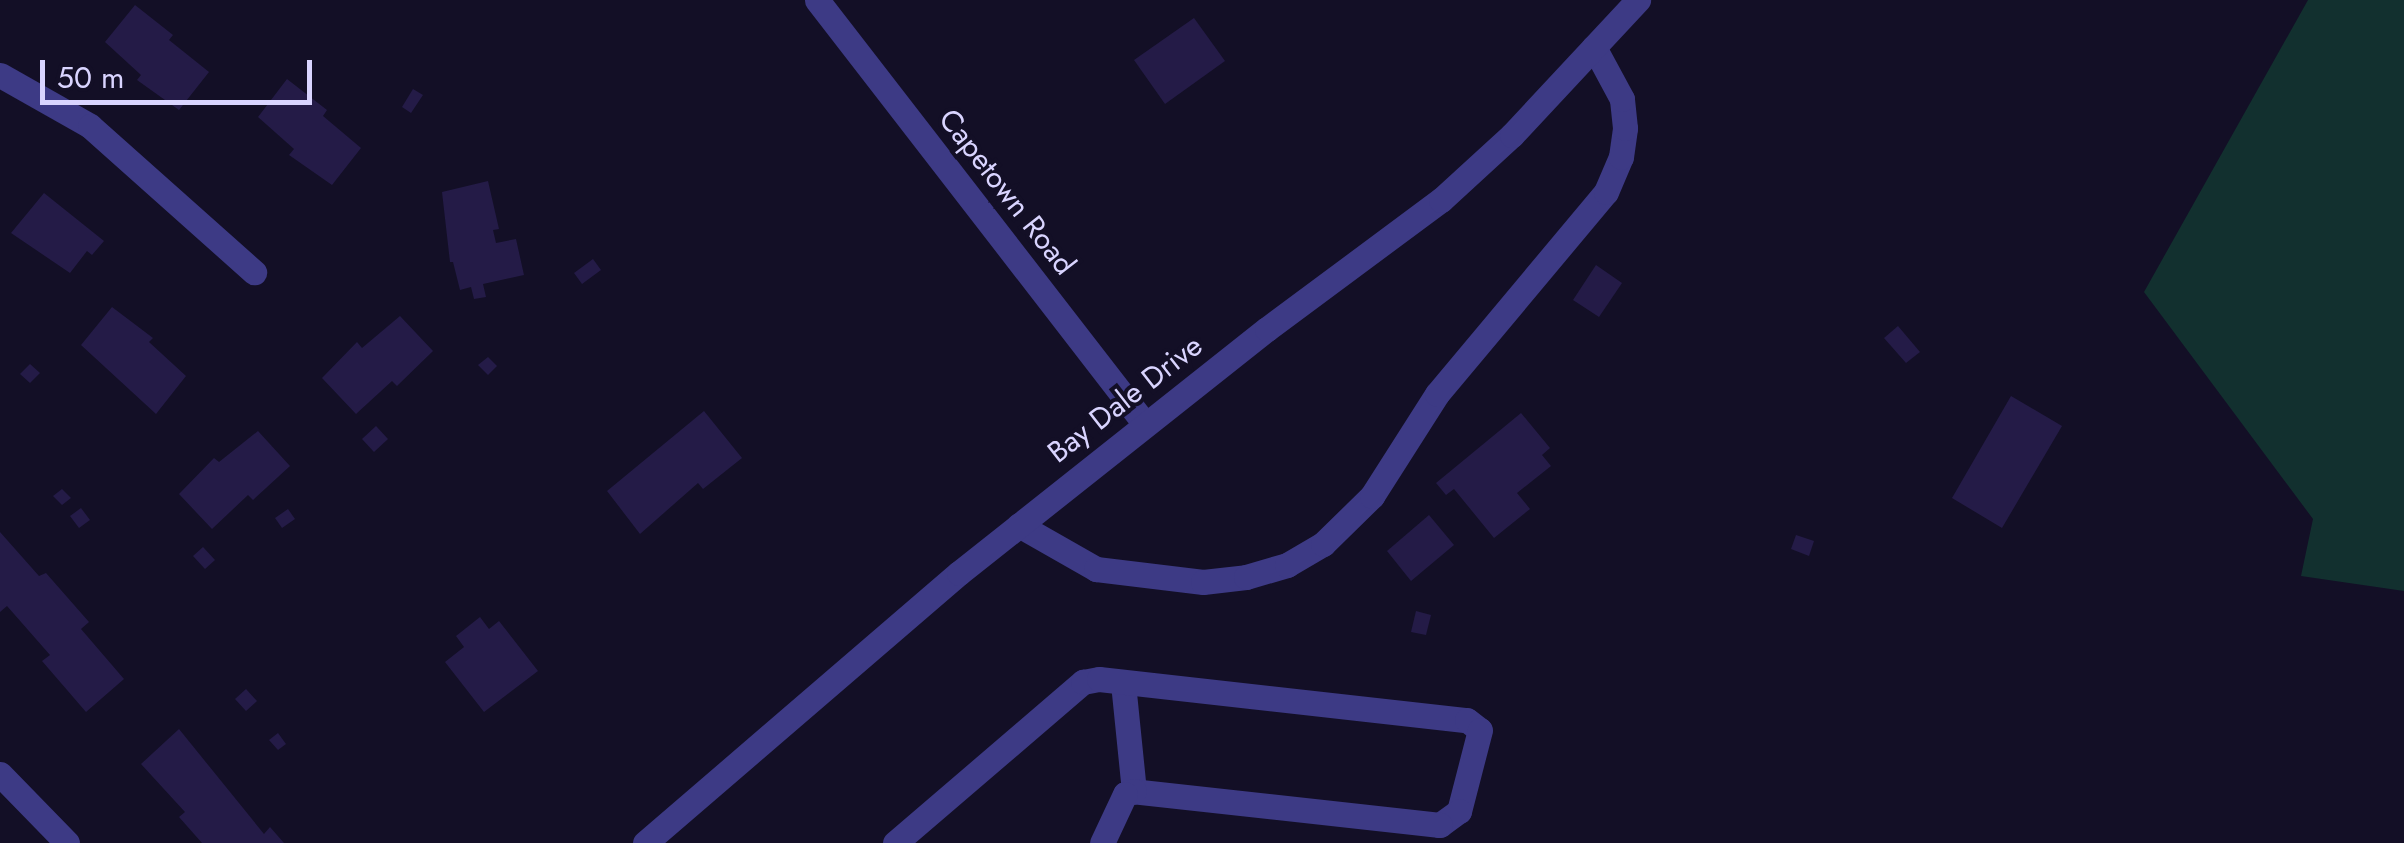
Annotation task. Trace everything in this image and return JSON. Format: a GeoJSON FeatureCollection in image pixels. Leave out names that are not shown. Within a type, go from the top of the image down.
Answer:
{"type":"FeatureCollection","features":[{"type":"Feature","properties":{"kind":"street","name":"Capetown Road"},"geometry":{"type":"LineString","coordinates":[[817,0],[1145,424]]}},
{"type":"Feature","properties":{"kind":"street","name":"Bay Dale Drive"},"geometry":{"type":"LineString","coordinates":[[645,843],[1018,525],[1441,200],[1512,135],[1638,0]]}},
{"type":"Feature","properties":{"kind":"street"},"geometry":{"type":"LineString","coordinates":[[1018,525],[1096,569],[1204,582],[1246,577],[1287,565],[1323,544],[1372,496],[1437,394],[1606,192],[1621,157],[1625,128],[1622,99],[1594,48]]}},
{"type":"Feature","properties":{"kind":"street"},"geometry":{"type":"LineString","coordinates":[[0,74],[90,126],[254,272]]}},
{"type":"Feature","properties":{"kind":"street"},"geometry":{"type":"LineString","coordinates":[[895,843],[1083,682],[1466,720],[1480,730],[1459,811],[1440,824],[1134,790],[1125,794],[1102,843]]}},
{"type":"Feature","properties":{"kind":"street"},"geometry":{"type":"LineString","coordinates":[[1123,683],[1134,790]]}},
{"type":"Feature","properties":{"kind":"street"},"geometry":{"type":"LineString","coordinates":[[0,774],[67,843]]}},
{"type":"Feature","properties":{"kind":"green space"},"geometry":{"type":"Polygon","coordinates":[[[2308,0],[2404,0],[2404,591],[2301,576],[2313,519],[2144,292],[2308,0]]]}},
{"type":"Feature","properties":{"kind":"building"},"geometry":{"type":"Polygon","coordinates":[[[135,5],[173,35],[169,40],[209,72],[179,110],[137,80],[141,75],[105,42],[135,5]]]}},
{"type":"Feature","properties":{"kind":"building"},"geometry":{"type":"Polygon","coordinates":[[[1194,18],[1225,61],[1165,104],[1134,60],[1194,18]]]}},
{"type":"Feature","properties":{"kind":"building"},"geometry":{"type":"Polygon","coordinates":[[[287,79],[327,110],[323,116],[361,148],[332,185],[289,155],[294,149],[258,117],[287,79]]]}},
{"type":"Feature","properties":{"kind":"building"},"geometry":{"type":"Polygon","coordinates":[[[413,89],[423,95],[411,113],[402,107],[413,89]]]}},
{"type":"Feature","properties":{"kind":"building"},"geometry":{"type":"Polygon","coordinates":[[[488,181],[499,229],[493,230],[496,243],[516,239],[524,275],[483,284],[486,297],[474,299],[471,287],[460,290],[450,262],[442,192],[488,181]]]}},
{"type":"Feature","properties":{"kind":"building"},"geometry":{"type":"Polygon","coordinates":[[[44,193],[104,241],[92,255],[87,251],[70,273],[11,233],[44,193]]]}},
{"type":"Feature","properties":{"kind":"building"},"geometry":{"type":"Polygon","coordinates":[[[593,259],[601,270],[582,284],[574,273],[593,259]]]}},
{"type":"Feature","properties":{"kind":"building"},"geometry":{"type":"Polygon","coordinates":[[[1596,265],[1622,283],[1599,317],[1573,300],[1596,265]]]}},
{"type":"Feature","properties":{"kind":"building"},"geometry":{"type":"Polygon","coordinates":[[[112,307],[153,338],[149,342],[186,376],[156,414],[81,345],[112,307]]]}},
{"type":"Feature","properties":{"kind":"building"},"geometry":{"type":"Polygon","coordinates":[[[400,316],[433,351],[397,386],[392,381],[356,414],[322,378],[357,342],[362,348],[400,316]]]}},
{"type":"Feature","properties":{"kind":"building"},"geometry":{"type":"Polygon","coordinates":[[[1898,326],[1920,352],[1906,363],[1884,338],[1898,326]]]}},
{"type":"Feature","properties":{"kind":"building"},"geometry":{"type":"Polygon","coordinates":[[[488,357],[497,366],[488,375],[478,365],[488,357]]]}},
{"type":"Feature","properties":{"kind":"building"},"geometry":{"type":"Polygon","coordinates":[[[30,364],[40,373],[30,383],[20,374],[30,364]]]}},
{"type":"Feature","properties":{"kind":"building"},"geometry":{"type":"Polygon","coordinates":[[[2011,396],[2062,426],[2002,528],[1952,498],[2011,396]]]}},
{"type":"Feature","properties":{"kind":"building"},"geometry":{"type":"Polygon","coordinates":[[[704,411],[742,458],[703,489],[698,483],[640,534],[607,491],[704,411]]]}},
{"type":"Feature","properties":{"kind":"building"},"geometry":{"type":"Polygon","coordinates":[[[1521,413],[1550,448],[1542,455],[1551,466],[1517,493],[1530,509],[1494,538],[1454,489],[1446,495],[1436,483],[1521,413]]]}},
{"type":"Feature","properties":{"kind":"building"},"geometry":{"type":"Polygon","coordinates":[[[376,426],[388,439],[374,452],[362,439],[376,426]]]}},
{"type":"Feature","properties":{"kind":"building"},"geometry":{"type":"Polygon","coordinates":[[[258,431],[290,466],[253,500],[248,495],[212,529],[179,494],[214,458],[219,462],[258,431]]]}},
{"type":"Feature","properties":{"kind":"building"},"geometry":{"type":"Polygon","coordinates":[[[62,489],[71,498],[62,505],[53,496],[62,489]]]}},
{"type":"Feature","properties":{"kind":"building"},"geometry":{"type":"Polygon","coordinates":[[[81,508],[90,520],[79,528],[70,516],[81,508]]]}},
{"type":"Feature","properties":{"kind":"building"},"geometry":{"type":"Polygon","coordinates":[[[288,509],[295,519],[282,528],[275,518],[288,509]]]}},
{"type":"Feature","properties":{"kind":"building"},"geometry":{"type":"Polygon","coordinates":[[[1429,515],[1454,545],[1411,581],[1387,551],[1429,515]]]}},
{"type":"Feature","properties":{"kind":"building"},"geometry":{"type":"Polygon","coordinates":[[[0,532],[39,576],[46,573],[89,622],[81,629],[124,679],[86,712],[42,661],[50,655],[7,606],[0,612],[0,532]]]}},
{"type":"Feature","properties":{"kind":"building"},"geometry":{"type":"Polygon","coordinates":[[[1796,535],[1814,541],[1809,556],[1791,549],[1796,535]]]}},
{"type":"Feature","properties":{"kind":"building"},"geometry":{"type":"Polygon","coordinates":[[[203,547],[215,560],[205,569],[193,556],[203,547]]]}},
{"type":"Feature","properties":{"kind":"building"},"geometry":{"type":"Polygon","coordinates":[[[1416,611],[1431,615],[1426,635],[1411,632],[1416,611]]]}},
{"type":"Feature","properties":{"kind":"building"},"geometry":{"type":"Polygon","coordinates":[[[480,617],[489,629],[499,621],[538,671],[484,712],[445,662],[464,647],[456,636],[480,617]]]}},
{"type":"Feature","properties":{"kind":"building"},"geometry":{"type":"Polygon","coordinates":[[[246,689],[257,701],[246,711],[235,699],[246,689]]]}},
{"type":"Feature","properties":{"kind":"building"},"geometry":{"type":"Polygon","coordinates":[[[179,729],[264,834],[270,827],[284,843],[202,843],[179,817],[185,812],[141,764],[179,729]]]}},
{"type":"Feature","properties":{"kind":"building"},"geometry":{"type":"Polygon","coordinates":[[[278,733],[286,744],[278,750],[269,740],[278,733]]]}}]}
